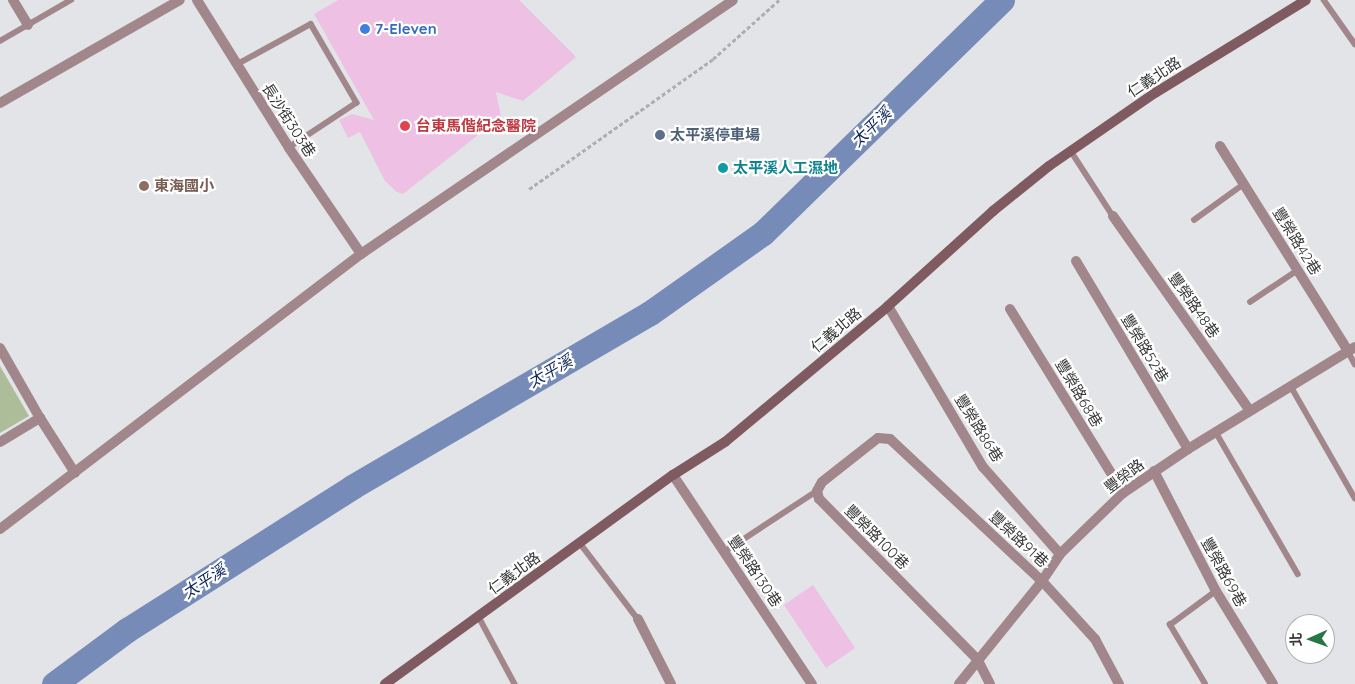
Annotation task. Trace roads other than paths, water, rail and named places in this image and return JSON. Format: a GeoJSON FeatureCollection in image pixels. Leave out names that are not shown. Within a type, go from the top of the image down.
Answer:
{"type":"FeatureCollection","features":[{"type":"Feature","properties":{"kind":"street"},"geometry":{"type":"LineString","coordinates":[[13,0],[28,25]]}},
{"type":"Feature","properties":{"kind":"street"},"geometry":{"type":"LineString","coordinates":[[0,103],[180,0]]}},
{"type":"Feature","properties":{"kind":"street","name":"長沙街303巷"},"geometry":{"type":"LineString","coordinates":[[197,0],[289,148],[361,254]]}},
{"type":"Feature","properties":{"kind":"street"},"geometry":{"type":"LineString","coordinates":[[0,529],[361,254],[733,0]]}},
{"type":"Feature","properties":{"kind":"street","name":"仁義北路"},"geometry":{"type":"LineString","coordinates":[[385,684],[673,475],[725,442],[888,306],[992,211],[1071,151],[1155,93],[1306,0]]}},
{"type":"Feature","properties":{"kind":"street","name":"豐榮路42巷"},"geometry":{"type":"LineString","coordinates":[[1220,146],[1298,270],[1352,349]]}},
{"type":"Feature","properties":{"kind":"street","name":"豐榮路48巷"},"geometry":{"type":"LineString","coordinates":[[1113,216],[1250,412]]}},
{"type":"Feature","properties":{"kind":"street","name":"豐榮路52巷"},"geometry":{"type":"LineString","coordinates":[[1076,261],[1188,450]]}},
{"type":"Feature","properties":{"kind":"street","name":"豐榮路86巷"},"geometry":{"type":"LineString","coordinates":[[888,306],[983,467],[1060,554]]}},
{"type":"Feature","properties":{"kind":"street","name":"豐榮路68巷"},"geometry":{"type":"LineString","coordinates":[[1010,309],[1123,493]]}},
{"type":"Feature","properties":{"kind":"street"},"geometry":{"type":"LineString","coordinates":[[0,348],[40,418],[75,473]]}},
{"type":"Feature","properties":{"kind":"street","name":"豐榮路"},"geometry":{"type":"LineString","coordinates":[[959,684],[977,659],[1042,581],[1060,554],[1123,493],[1216,432],[1292,388],[1352,349]]}},
{"type":"Feature","properties":{"kind":"street"},"geometry":{"type":"LineString","coordinates":[[0,442],[40,418]]}},
{"type":"Feature","properties":{"kind":"street","name":"豐榮路91巷"},"geometry":{"type":"LineString","coordinates":[[817,491],[822,482],[878,438],[890,439],[1042,581],[1095,639],[1119,684]]}},
{"type":"Feature","properties":{"kind":"street","name":"豐榮路69巷"},"geometry":{"type":"LineString","coordinates":[[1154,472],[1216,592],[1273,684]]}},
{"type":"Feature","properties":{"kind":"street","name":"豐榮路130巷"},"geometry":{"type":"LineString","coordinates":[[673,475],[812,684]]}},
{"type":"Feature","properties":{"kind":"street","name":"豐榮路100巷"},"geometry":{"type":"LineString","coordinates":[[817,491],[819,499],[977,659],[990,684]]}},
{"type":"Feature","properties":{"kind":"street"},"geometry":{"type":"LineString","coordinates":[[638,619],[671,684]]}},
{"type":"Feature","properties":{"kind":"lane"},"geometry":{"type":"LineString","coordinates":[[0,41],[72,0]]}},
{"type":"Feature","properties":{"kind":"lane"},"geometry":{"type":"LineString","coordinates":[[1324,0],[1355,44]]}},
{"type":"Feature","properties":{"kind":"lane"},"geometry":{"type":"LineString","coordinates":[[236,65],[311,24],[357,103],[289,148]]}},
{"type":"Feature","properties":{"kind":"lane"},"geometry":{"type":"LineString","coordinates":[[1071,151],[1113,216]]}},
{"type":"Feature","properties":{"kind":"lane"},"geometry":{"type":"LineString","coordinates":[[1194,220],[1244,184]]}},
{"type":"Feature","properties":{"kind":"lane"},"geometry":{"type":"LineString","coordinates":[[1250,302],[1298,270]]}},
{"type":"Feature","properties":{"kind":"lane"},"geometry":{"type":"LineString","coordinates":[[1352,349],[1355,364]]}},
{"type":"Feature","properties":{"kind":"lane"},"geometry":{"type":"LineString","coordinates":[[1292,388],[1355,498]]}},
{"type":"Feature","properties":{"kind":"lane"},"geometry":{"type":"LineString","coordinates":[[1216,432],[1298,574]]}},
{"type":"Feature","properties":{"kind":"lane"},"geometry":{"type":"LineString","coordinates":[[724,552],[817,491]]}},
{"type":"Feature","properties":{"kind":"lane"},"geometry":{"type":"LineString","coordinates":[[580,543],[638,619]]}},
{"type":"Feature","properties":{"kind":"lane"},"geometry":{"type":"LineString","coordinates":[[1205,684],[1170,625],[1216,592]]}},
{"type":"Feature","properties":{"kind":"lane"},"geometry":{"type":"LineString","coordinates":[[479,616],[515,684]]}},
{"type":"Feature","properties":{"kind":"waterway","name":"太平溪"},"geometry":{"type":"LineString","coordinates":[[54,684],[127,630],[352,487],[650,313],[763,233],[1002,0]]}},
{"type":"Feature","properties":{"kind":"place","name":"7-Eleven"},"geometry":{"type":"Point","coordinates":[365,29]}},
{"type":"Feature","properties":{"kind":"place","name":"台東馬偕紀念醫院"},"geometry":{"type":"Point","coordinates":[405,126]}},
{"type":"Feature","properties":{"kind":"place","name":"太平溪停車場"},"geometry":{"type":"Point","coordinates":[660,135]}},
{"type":"Feature","properties":{"kind":"place","name":"太平溪人工濕地"},"geometry":{"type":"Point","coordinates":[723,168]}},
{"type":"Feature","properties":{"kind":"place","name":"東海國小"},"geometry":{"type":"Point","coordinates":[144,186]}}]}
